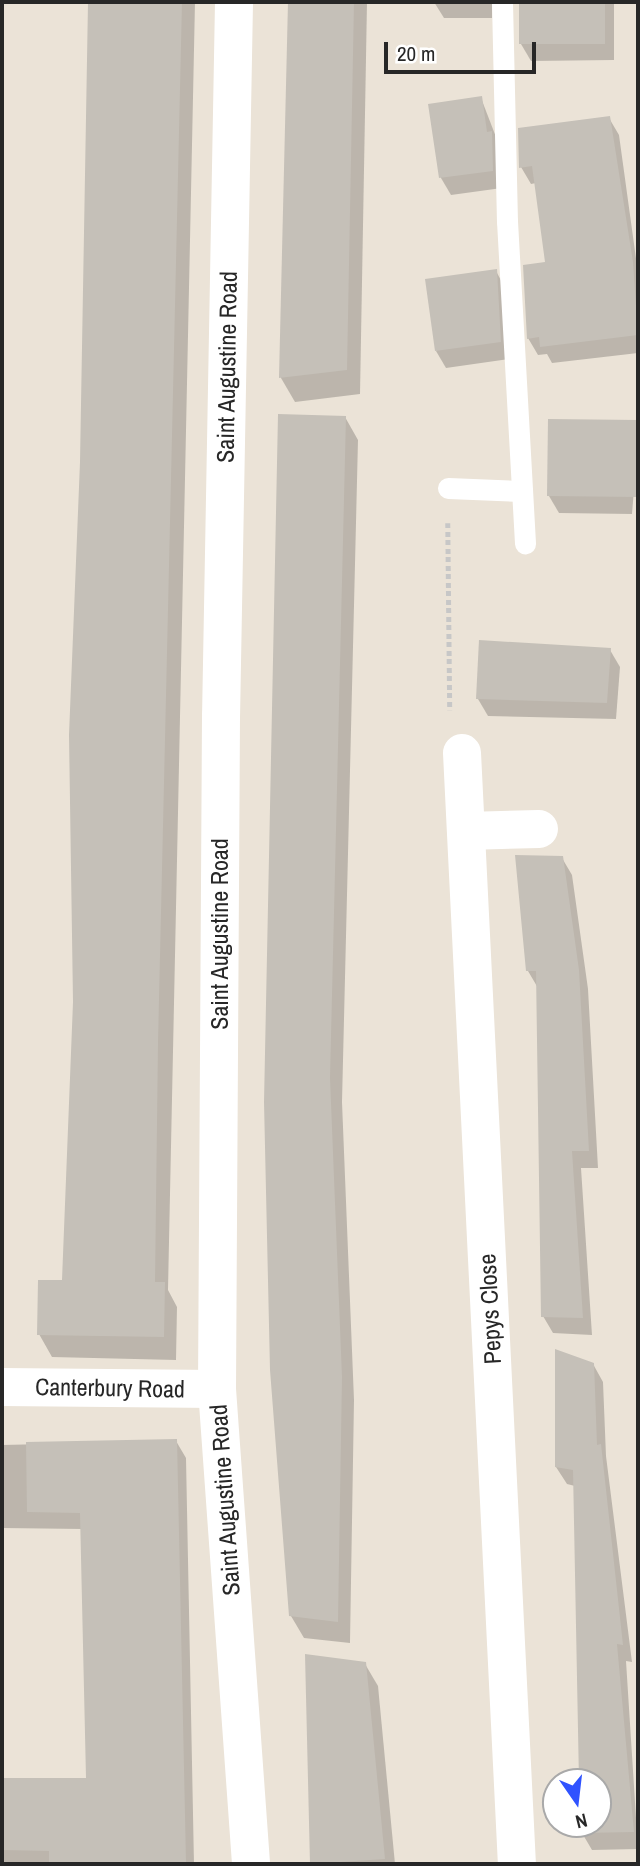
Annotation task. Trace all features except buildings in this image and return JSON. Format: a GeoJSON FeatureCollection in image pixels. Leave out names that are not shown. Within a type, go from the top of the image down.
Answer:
{"type":"FeatureCollection","features":[{"type":"Feature","properties":{"kind":"street","name":"Saint Augustine Road"},"geometry":{"type":"LineString","coordinates":[[234,2],[221,716],[217,1389],[251,1864]]}},
{"type":"Feature","properties":{"kind":"street","name":"Pepys Close"},"geometry":{"type":"LineString","coordinates":[[462,753],[517,1864]]}},
{"type":"Feature","properties":{"kind":"street"},"geometry":{"type":"LineString","coordinates":[[466,831],[539,828]]}},
{"type":"Feature","properties":{"kind":"street","name":"Canterbury Road"},"geometry":{"type":"LineString","coordinates":[[2,1387],[217,1389]]}},
{"type":"Feature","properties":{"kind":"lane"},"geometry":{"type":"LineString","coordinates":[[502,2],[507,221],[525,543]]}},
{"type":"Feature","properties":{"kind":"lane"},"geometry":{"type":"LineString","coordinates":[[448,488],[522,491]]}},
{"type":"Feature","properties":{"kind":"path"},"geometry":{"type":"LineString","coordinates":[[448,488],[450,731],[462,753]]}}]}
